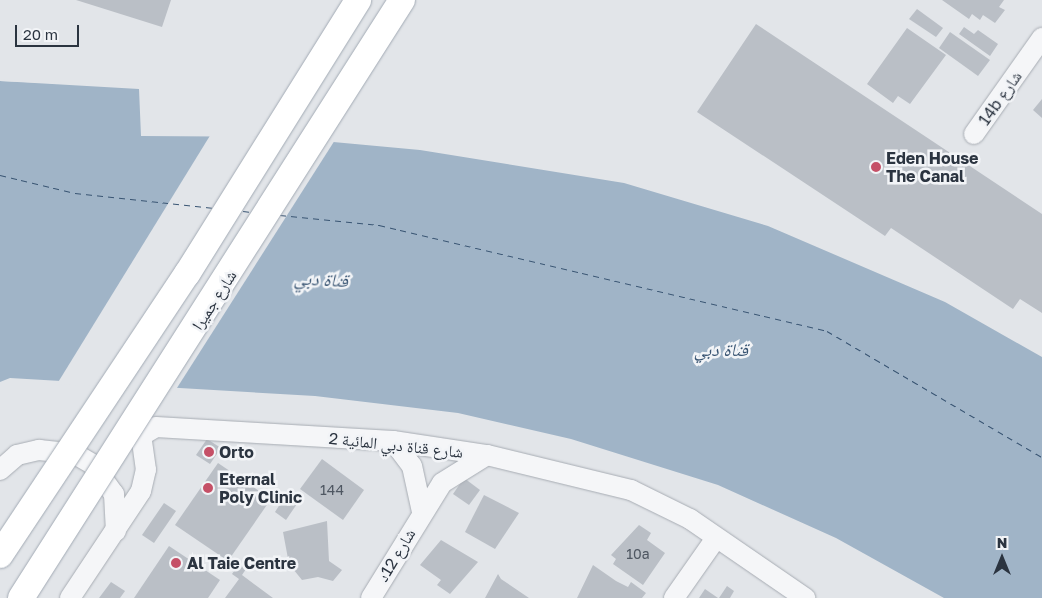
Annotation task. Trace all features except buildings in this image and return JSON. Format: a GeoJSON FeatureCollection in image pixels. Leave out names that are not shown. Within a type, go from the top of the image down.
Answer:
{"type":"FeatureCollection","features":[{"type":"Feature","properties":{"kind":"main road"},"geometry":{"type":"LineString","coordinates":[[0,555],[187,274],[358,0]]}},
{"type":"Feature","properties":{"kind":"main road","name":"شارع جميرا"},"geometry":{"type":"LineString","coordinates":[[21,598],[402,0]]}},
{"type":"Feature","properties":{"kind":"street","name":"14b شارع"},"geometry":{"type":"LineString","coordinates":[[974,134],[1042,38]]}},
{"type":"Feature","properties":{"kind":"street","name":"شارع قناة دبي المائية 2"},"geometry":{"type":"LineString","coordinates":[[70,598],[116,531],[144,480],[140,442],[149,427],[393,441],[487,455],[631,490],[664,504],[805,598]]}},
{"type":"Feature","properties":{"kind":"street","name":"شارع 12د"},"geometry":{"type":"LineString","coordinates":[[393,441],[412,466],[422,512]]}},
{"type":"Feature","properties":{"kind":"street"},"geometry":{"type":"LineString","coordinates":[[0,470],[16,455],[38,450],[75,454],[92,464],[114,494],[116,531]]}},
{"type":"Feature","properties":{"kind":"street","name":"شارع 12د"},"geometry":{"type":"LineString","coordinates":[[371,598],[422,512],[449,477],[487,455]]}},
{"type":"Feature","properties":{"kind":"street"},"geometry":{"type":"LineString","coordinates":[[674,598],[716,538]]}},
{"type":"Feature","properties":{"kind":"water","name":"قناة دبي"},"geometry":{"type":"Polygon","coordinates":[[[0,81],[139,89],[141,136],[279,137],[420,150],[624,183],[768,226],[945,302],[1042,357],[1042,598],[944,598],[836,538],[718,485],[571,439],[458,413],[315,396],[10,378],[0,382],[0,81]]]}},
{"type":"Feature","properties":{"kind":"pier"},"geometry":{"type":"Polygon","coordinates":[[[0,79],[136,87],[0,81],[0,79]]]}},
{"type":"Feature","properties":{"kind":"pier"},"geometry":{"type":"Polygon","coordinates":[[[211,134],[335,140],[175,391],[57,384],[211,134]]]}},
{"type":"Feature","properties":{"kind":"ferry route"},"geometry":{"type":"LineString","coordinates":[[0,175],[75,193],[214,208]]}},
{"type":"Feature","properties":{"kind":"ferry route"},"geometry":{"type":"LineString","coordinates":[[243,211],[251,212]]}},
{"type":"Feature","properties":{"kind":"ferry route"},"geometry":{"type":"LineString","coordinates":[[280,215],[379,225],[827,331],[1042,457]]}},
{"type":"Feature","properties":{"kind":"place","name":"Eden House The Canal"},"geometry":{"type":"Point","coordinates":[876,167]}},
{"type":"Feature","properties":{"kind":"place","name":"Orto"},"geometry":{"type":"Point","coordinates":[209,452]}},
{"type":"Feature","properties":{"kind":"place","name":"Eternal Poly Clinic"},"geometry":{"type":"Point","coordinates":[208,488]}},
{"type":"Feature","properties":{"kind":"place","name":"Al Taie Centre"},"geometry":{"type":"Point","coordinates":[176,563]}}]}
